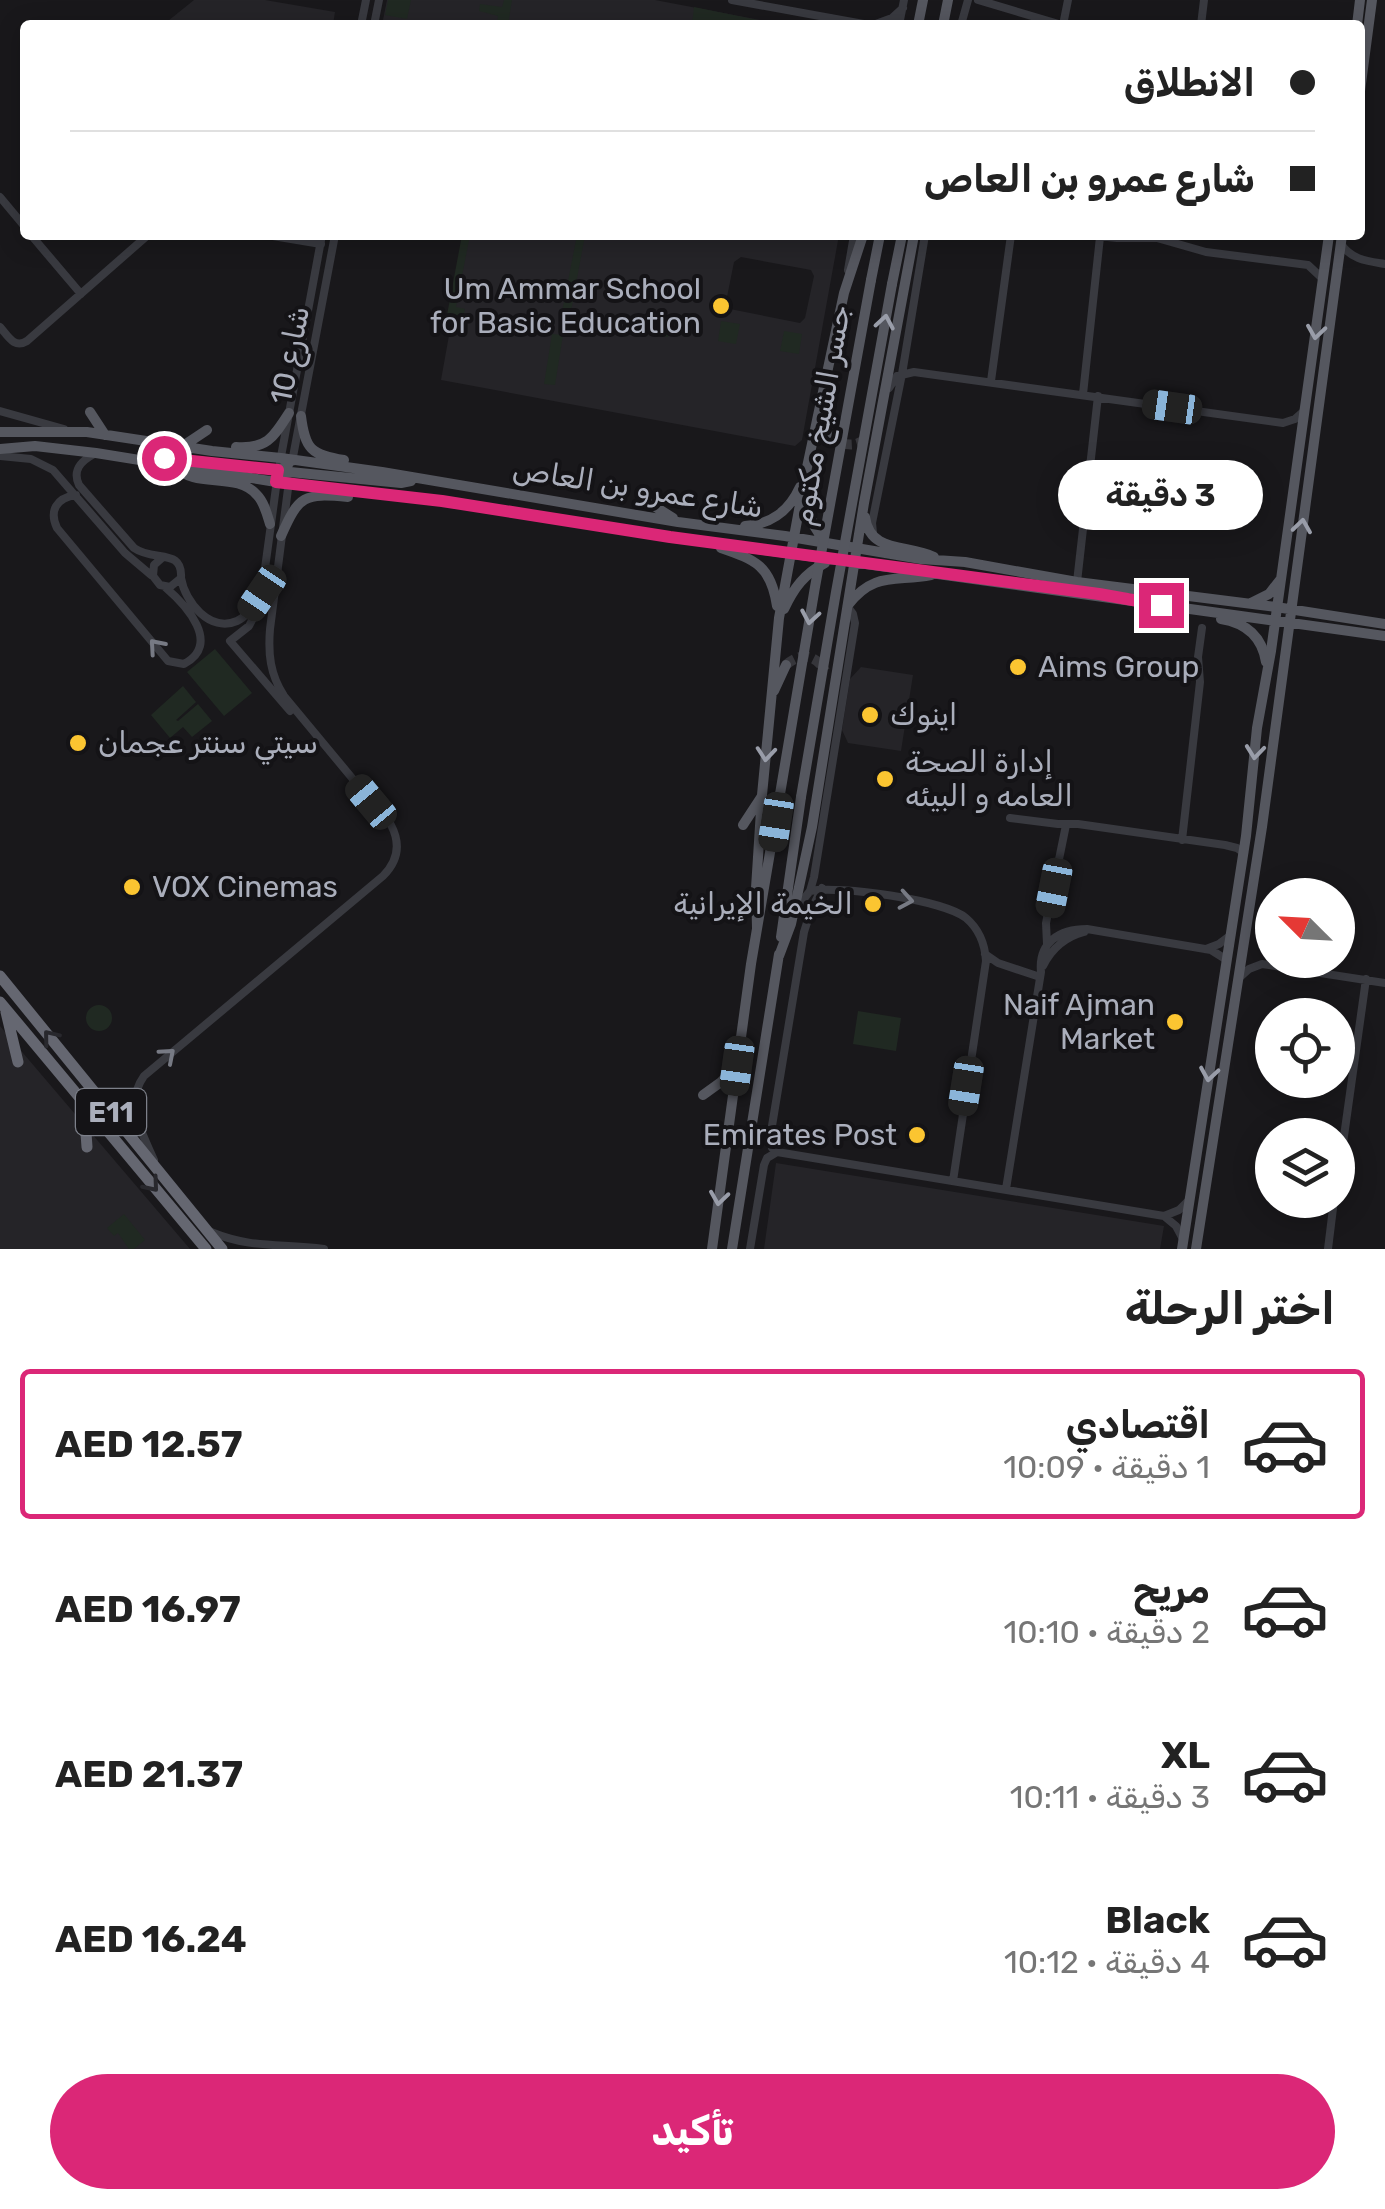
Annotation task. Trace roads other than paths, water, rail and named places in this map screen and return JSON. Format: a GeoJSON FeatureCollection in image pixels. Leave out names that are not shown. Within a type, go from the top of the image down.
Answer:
{"type":"FeatureCollection","features":[{"type":"Feature","properties":{"kind":"highway","name":"E11"},"geometry":{"type":"LineString","coordinates":[[0,976],[222,1249]]}},
{"type":"Feature","properties":{"kind":"highway","name":"E11"},"geometry":{"type":"LineString","coordinates":[[2,1004],[206,1249]]}},
{"type":"Feature","properties":{"kind":"highway"},"geometry":{"type":"LineString","coordinates":[[2,1004],[18,1062]]}},
{"type":"Feature","properties":{"kind":"highway"},"geometry":{"type":"LineString","coordinates":[[83,1102],[87,1147]]}},
{"type":"Feature","properties":{"kind":"main road"},"geometry":{"type":"LineString","coordinates":[[1365,52],[1372,0]]}},
{"type":"Feature","properties":{"kind":"main road"},"geometry":{"type":"LineString","coordinates":[[712,1249],[757,928],[762,795],[779,618],[791,543],[847,282],[861,240]]}},
{"type":"Feature","properties":{"kind":"main road","name":"جسر الشيخ مكتوم"},"geometry":{"type":"LineString","coordinates":[[757,928],[879,240]]}},
{"type":"Feature","properties":{"kind":"main road","name":"جسر الشيخ مكتوم"},"geometry":{"type":"LineString","coordinates":[[779,956],[836,592],[901,240]]}},
{"type":"Feature","properties":{"kind":"main road"},"geometry":{"type":"LineString","coordinates":[[732,1249],[779,956],[812,827],[864,503],[913,240]]}},
{"type":"Feature","properties":{"kind":"main road"},"geometry":{"type":"LineString","coordinates":[[1260,711],[1328,240]]}},
{"type":"Feature","properties":{"kind":"main road"},"geometry":{"type":"LineString","coordinates":[[1196,1249],[1244,947],[1342,240]]}},
{"type":"Feature","properties":{"kind":"main road"},"geometry":{"type":"LineString","coordinates":[[822,403],[830,434]]}},
{"type":"Feature","properties":{"kind":"main road"},"geometry":{"type":"LineString","coordinates":[[90,412],[105,435]]}},
{"type":"Feature","properties":{"kind":"main road"},"geometry":{"type":"LineString","coordinates":[[212,451],[261,445],[295,415],[311,449],[324,456],[372,465],[382,472]]}},
{"type":"Feature","properties":{"kind":"main road"},"geometry":{"type":"LineString","coordinates":[[868,437],[879,422]]}},
{"type":"Feature","properties":{"kind":"main road"},"geometry":{"type":"LineString","coordinates":[[183,446],[207,430]]}},
{"type":"Feature","properties":{"kind":"main road","name":"شارع عمرو بن العاص"},"geometry":{"type":"LineString","coordinates":[[0,432],[73,431],[183,446],[379,494],[707,541]]}},
{"type":"Feature","properties":{"kind":"main road","name":"شارع عمرو بن العاص"},"geometry":{"type":"LineString","coordinates":[[0,452],[35,446],[175,466],[382,472],[791,543]]}},
{"type":"Feature","properties":{"kind":"main road"},"geometry":{"type":"LineString","coordinates":[[156,462],[169,458],[401,483],[416,479]]}},
{"type":"Feature","properties":{"kind":"main road"},"geometry":{"type":"LineString","coordinates":[[175,466],[186,476],[246,487],[258,496],[270,524]]}},
{"type":"Feature","properties":{"kind":"main road"},"geometry":{"type":"LineString","coordinates":[[805,478],[813,524],[843,580],[848,606]]}},
{"type":"Feature","properties":{"kind":"main road"},"geometry":{"type":"LineString","coordinates":[[718,528],[756,525],[778,516],[805,478]]}},
{"type":"Feature","properties":{"kind":"main road"},"geometry":{"type":"LineString","coordinates":[[523,496],[533,485]]}},
{"type":"Feature","properties":{"kind":"main road"},"geometry":{"type":"LineString","coordinates":[[281,536],[297,504],[308,498],[365,498],[379,494]]}},
{"type":"Feature","properties":{"kind":"main road"},"geometry":{"type":"LineString","coordinates":[[646,501],[678,522]]}},
{"type":"Feature","properties":{"kind":"main road"},"geometry":{"type":"LineString","coordinates":[[864,503],[866,525],[874,538],[883,544],[926,553],[938,567]]}},
{"type":"Feature","properties":{"kind":"main road"},"geometry":{"type":"LineString","coordinates":[[779,618],[799,582],[854,527],[864,503]]}},
{"type":"Feature","properties":{"kind":"main road"},"geometry":{"type":"LineString","coordinates":[[813,524],[823,533],[836,535],[854,527]]}},
{"type":"Feature","properties":{"kind":"main road"},"geometry":{"type":"LineString","coordinates":[[707,541],[727,538],[791,543],[856,561],[938,567],[965,562],[1077,582],[1292,609],[1317,621],[1385,636]]}},
{"type":"Feature","properties":{"kind":"main road"},"geometry":{"type":"LineString","coordinates":[[707,541],[750,558],[762,567],[773,585],[779,618]]}},
{"type":"Feature","properties":{"kind":"main road"},"geometry":{"type":"LineString","coordinates":[[829,552],[858,548],[938,567],[1290,623],[1385,624]]}},
{"type":"Feature","properties":{"kind":"main road"},"geometry":{"type":"LineString","coordinates":[[848,606],[875,582],[917,578],[938,567]]}},
{"type":"Feature","properties":{"kind":"main road"},"geometry":{"type":"LineString","coordinates":[[1247,604],[1264,598],[1280,580]]}},
{"type":"Feature","properties":{"kind":"main road"},"geometry":{"type":"LineString","coordinates":[[1294,588],[1317,621]]}},
{"type":"Feature","properties":{"kind":"main road"},"geometry":{"type":"LineString","coordinates":[[1182,1244],[1244,853],[1266,662],[1257,637],[1242,624],[1187,609]]}},
{"type":"Feature","properties":{"kind":"main road"},"geometry":{"type":"LineString","coordinates":[[1284,665],[1297,635],[1317,621]]}},
{"type":"Feature","properties":{"kind":"main road"},"geometry":{"type":"LineString","coordinates":[[838,655],[848,666]]}},
{"type":"Feature","properties":{"kind":"main road"},"geometry":{"type":"LineString","coordinates":[[769,708],[786,665]]}},
{"type":"Feature","properties":{"kind":"main road"},"geometry":{"type":"LineString","coordinates":[[825,672],[830,703]]}},
{"type":"Feature","properties":{"kind":"main road"},"geometry":{"type":"LineString","coordinates":[[826,736],[835,751]]}},
{"type":"Feature","properties":{"kind":"main road"},"geometry":{"type":"LineString","coordinates":[[742,825],[762,795]]}},
{"type":"Feature","properties":{"kind":"main road"},"geometry":{"type":"LineString","coordinates":[[703,1095],[737,1066]]}},
{"type":"Feature","properties":{"kind":"street"},"geometry":{"type":"LineString","coordinates":[[732,0],[767,3],[847,20]]}},
{"type":"Feature","properties":{"kind":"street"},"geometry":{"type":"LineString","coordinates":[[978,0],[1046,20]]}},
{"type":"Feature","properties":{"kind":"street"},"geometry":{"type":"LineString","coordinates":[[0,197],[20,221]]}},
{"type":"Feature","properties":{"kind":"street"},"geometry":{"type":"LineString","coordinates":[[36,240],[80,294]]}},
{"type":"Feature","properties":{"kind":"street"},"geometry":{"type":"LineString","coordinates":[[0,327],[13,342],[23,343],[142,240]]}},
{"type":"Feature","properties":{"kind":"street","name":"شارع 10"},"geometry":{"type":"LineString","coordinates":[[285,471],[321,240]]}},
{"type":"Feature","properties":{"kind":"street","name":"شارع 10"},"geometry":{"type":"LineString","coordinates":[[295,415],[334,240]]}},
{"type":"Feature","properties":{"kind":"street"},"geometry":{"type":"LineString","coordinates":[[847,282],[853,240]]}},
{"type":"Feature","properties":{"kind":"street"},"geometry":{"type":"LineString","coordinates":[[874,538],[872,524],[924,240]]}},
{"type":"Feature","properties":{"kind":"street"},"geometry":{"type":"LineString","coordinates":[[990,381],[1009,240]]}},
{"type":"Feature","properties":{"kind":"street"},"geometry":{"type":"LineString","coordinates":[[1083,394],[1104,240]]}},
{"type":"Feature","properties":{"kind":"street"},"geometry":{"type":"LineString","coordinates":[[1164,240],[1206,252],[1308,265],[1323,279]]}},
{"type":"Feature","properties":{"kind":"street"},"geometry":{"type":"LineString","coordinates":[[1342,240],[1346,252],[1358,259],[1385,264]]}},
{"type":"Feature","properties":{"kind":"street"},"geometry":{"type":"LineString","coordinates":[[1308,265],[1327,254]]}},
{"type":"Feature","properties":{"kind":"street"},"geometry":{"type":"LineString","coordinates":[[1338,271],[1358,259]]}},
{"type":"Feature","properties":{"kind":"street"},"geometry":{"type":"LineString","coordinates":[[904,360],[914,372]]}},
{"type":"Feature","properties":{"kind":"street"},"geometry":{"type":"LineString","coordinates":[[884,396],[893,380],[914,372],[1283,423],[1304,411]]}},
{"type":"Feature","properties":{"kind":"street"},"geometry":{"type":"LineString","coordinates":[[1077,582],[1098,396]]}},
{"type":"Feature","properties":{"kind":"street"},"geometry":{"type":"LineString","coordinates":[[0,410],[73,431]]}},
{"type":"Feature","properties":{"kind":"street"},"geometry":{"type":"LineString","coordinates":[[1283,423],[1300,442]]}},
{"type":"Feature","properties":{"kind":"street"},"geometry":{"type":"LineString","coordinates":[[0,452],[30,459],[62,478],[125,554],[160,586],[175,585],[182,578]]}},
{"type":"Feature","properties":{"kind":"street"},"geometry":{"type":"LineString","coordinates":[[96,452],[79,466],[79,485],[134,548],[179,562],[184,591],[198,611],[227,624],[242,618],[262,593]]}},
{"type":"Feature","properties":{"kind":"street"},"geometry":{"type":"LineString","coordinates":[[285,471],[270,524],[262,593],[254,620],[230,641],[291,712],[302,718]]}},
{"type":"Feature","properties":{"kind":"street"},"geometry":{"type":"LineString","coordinates":[[158,1169],[134,1110],[135,1092],[144,1076],[382,876],[397,852],[396,834],[391,826],[302,718],[273,675],[269,653],[285,471]]}},
{"type":"Feature","properties":{"kind":"street"},"geometry":{"type":"LineString","coordinates":[[76,495],[63,498],[55,506],[53,518],[57,528],[168,661],[184,664],[197,654],[201,635],[165,587]]}},
{"type":"Feature","properties":{"kind":"street"},"geometry":{"type":"LineString","coordinates":[[152,576],[154,564],[163,558]]}},
{"type":"Feature","properties":{"kind":"street"},"geometry":{"type":"LineString","coordinates":[[793,912],[810,891],[855,620],[848,606]]}},
{"type":"Feature","properties":{"kind":"street"},"geometry":{"type":"LineString","coordinates":[[1182,840],[1200,682],[1202,628]]}},
{"type":"Feature","properties":{"kind":"street"},"geometry":{"type":"LineString","coordinates":[[1010,818],[1230,846],[1244,853]]}},
{"type":"Feature","properties":{"kind":"street"},"geometry":{"type":"LineString","coordinates":[[1006,1189],[1040,959],[1047,944],[1045,928],[1066,825]]}},
{"type":"Feature","properties":{"kind":"street"},"geometry":{"type":"LineString","coordinates":[[822,888],[804,932],[770,1138],[772,1148],[777,1152],[1164,1216],[1176,1226],[1182,1244]]}},
{"type":"Feature","properties":{"kind":"street"},"geometry":{"type":"LineString","coordinates":[[810,891],[839,888],[950,909],[972,924],[982,941],[986,954],[953,1181]]}},
{"type":"Feature","properties":{"kind":"street"},"geometry":{"type":"LineString","coordinates":[[1049,912],[1059,939]]}},
{"type":"Feature","properties":{"kind":"street"},"geometry":{"type":"LineString","coordinates":[[1047,944],[1081,928],[1206,949],[1227,960]]}},
{"type":"Feature","properties":{"kind":"street"},"geometry":{"type":"LineString","coordinates":[[1206,949],[1231,935]]}},
{"type":"Feature","properties":{"kind":"street"},"geometry":{"type":"LineString","coordinates":[[1040,975],[1059,939]]}},
{"type":"Feature","properties":{"kind":"street"},"geometry":{"type":"LineString","coordinates":[[1244,947],[1255,960]]}},
{"type":"Feature","properties":{"kind":"street"},"geometry":{"type":"LineString","coordinates":[[986,954],[998,962],[1040,975]]}},
{"type":"Feature","properties":{"kind":"street"},"geometry":{"type":"LineString","coordinates":[[1239,980],[1255,967]]}},
{"type":"Feature","properties":{"kind":"street"},"geometry":{"type":"LineString","coordinates":[[1355,977],[1385,982]]}},
{"type":"Feature","properties":{"kind":"street"},"geometry":{"type":"LineString","coordinates":[[1346,1118],[1366,979]]}},
{"type":"Feature","properties":{"kind":"street"},"geometry":{"type":"LineString","coordinates":[[750,1249],[764,1165],[777,1152]]}},
{"type":"Feature","properties":{"kind":"street"},"geometry":{"type":"LineString","coordinates":[[930,1178],[955,1162]]}},
{"type":"Feature","properties":{"kind":"street"},"geometry":{"type":"LineString","coordinates":[[1164,1216],[1179,1210],[1190,1199]]}},
{"type":"Feature","properties":{"kind":"street"},"geometry":{"type":"LineString","coordinates":[[1328,1249],[1332,1218]]}},
{"type":"Feature","properties":{"kind":"street"},"geometry":{"type":"LineString","coordinates":[[203,1228],[242,1244],[324,1249]]}},
{"type":"Feature","properties":{"kind":"tunnel"},"geometry":{"type":"LineString","coordinates":[[830,434],[849,444],[868,437]]}},
{"type":"Feature","properties":{"kind":"tunnel"},"geometry":{"type":"LineString","coordinates":[[786,665],[807,657],[825,671]]}},
{"type":"Feature","properties":{"kind":"place","name":"Um Ammar School for Basic Education"},"geometry":{"type":"Point","coordinates":[721,306]}},
{"type":"Feature","properties":{"kind":"place","name":"Aims Group"},"geometry":{"type":"Point","coordinates":[1018,667]}},
{"type":"Feature","properties":{"kind":"place","name":"اينوك"},"geometry":{"type":"Point","coordinates":[870,715]}},
{"type":"Feature","properties":{"kind":"place","name":"سيتي سنتر عجمان"},"geometry":{"type":"Point","coordinates":[78,743]}},
{"type":"Feature","properties":{"kind":"place","name":"إدارة الصحة العامه و البيئه"},"geometry":{"type":"Point","coordinates":[885,779]}},
{"type":"Feature","properties":{"kind":"place","name":"VOX Cinemas"},"geometry":{"type":"Point","coordinates":[132,887]}},
{"type":"Feature","properties":{"kind":"place","name":"الخيمة الإيرانية"},"geometry":{"type":"Point","coordinates":[873,904]}},
{"type":"Feature","properties":{"kind":"place","name":"Naif Ajman Market"},"geometry":{"type":"Point","coordinates":[1175,1022]}},
{"type":"Feature","properties":{"kind":"place","name":"Emirates Post"},"geometry":{"type":"Point","coordinates":[917,1135]}}]}
